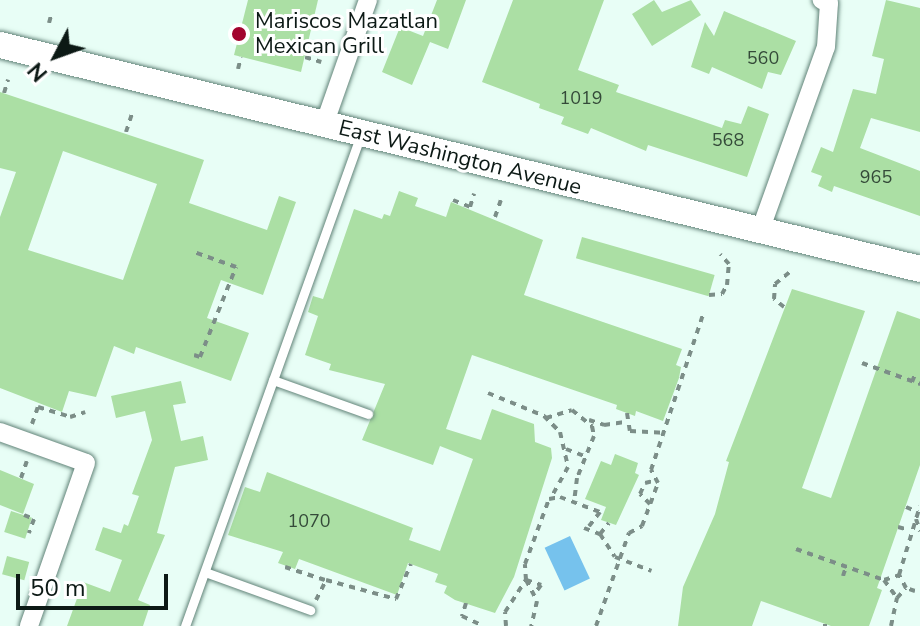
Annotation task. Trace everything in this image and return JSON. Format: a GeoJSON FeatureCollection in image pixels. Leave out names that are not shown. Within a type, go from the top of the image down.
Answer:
{"type":"FeatureCollection","features":[{"type":"Feature","properties":{"kind":"main road","name":"East Washington Avenue"},"geometry":{"type":"LineString","coordinates":[[0,45],[920,269]]}},
{"type":"Feature","properties":{"kind":"street"},"geometry":{"type":"LineString","coordinates":[[324,125],[368,0]]}},
{"type":"Feature","properties":{"kind":"street"},"geometry":{"type":"LineString","coordinates":[[760,231],[826,47],[825,1]]}},
{"type":"Feature","properties":{"kind":"street"},"geometry":{"type":"LineString","coordinates":[[0,432],[86,463],[29,626]]}},
{"type":"Feature","properties":{"kind":"lane"},"geometry":{"type":"LineString","coordinates":[[185,626],[361,134]]}},
{"type":"Feature","properties":{"kind":"lane"},"geometry":{"type":"LineString","coordinates":[[273,380],[368,414]]}},
{"type":"Feature","properties":{"kind":"lane"},"geometry":{"type":"LineString","coordinates":[[205,572],[313,609]]}},
{"type":"Feature","properties":{"kind":"path"},"geometry":{"type":"LineString","coordinates":[[49,23],[52,12]]}},
{"type":"Feature","properties":{"kind":"path"},"geometry":{"type":"LineString","coordinates":[[238,69],[241,57]]}},
{"type":"Feature","properties":{"kind":"path"},"geometry":{"type":"LineString","coordinates":[[305,57],[321,62]]}},
{"type":"Feature","properties":{"kind":"path"},"geometry":{"type":"LineString","coordinates":[[4,93],[8,80]]}},
{"type":"Feature","properties":{"kind":"path"},"geometry":{"type":"LineString","coordinates":[[126,132],[133,111]]}},
{"type":"Feature","properties":{"kind":"path"},"geometry":{"type":"LineString","coordinates":[[453,200],[470,207],[474,194]]}},
{"type":"Feature","properties":{"kind":"path"},"geometry":{"type":"LineString","coordinates":[[495,217],[501,200]]}},
{"type":"Feature","properties":{"kind":"path"},"geometry":{"type":"LineString","coordinates":[[194,252],[236,267],[200,357],[194,355]]}},
{"type":"Feature","properties":{"kind":"path"},"geometry":{"type":"LineString","coordinates":[[709,295],[722,294],[727,285],[729,264],[720,254]]}},
{"type":"Feature","properties":{"kind":"path"},"geometry":{"type":"LineString","coordinates":[[784,307],[774,299],[775,284],[791,271]]}},
{"type":"Feature","properties":{"kind":"path"},"geometry":{"type":"LineString","coordinates":[[211,306],[217,309]]}},
{"type":"Feature","properties":{"kind":"path"},"geometry":{"type":"LineString","coordinates":[[596,626],[629,533],[642,526],[650,504],[657,480],[651,470],[704,312]]}},
{"type":"Feature","properties":{"kind":"path"},"geometry":{"type":"LineString","coordinates":[[207,318],[213,321]]}},
{"type":"Feature","properties":{"kind":"path"},"geometry":{"type":"LineString","coordinates":[[862,363],[920,384]]}},
{"type":"Feature","properties":{"kind":"path"},"geometry":{"type":"LineString","coordinates":[[912,382],[916,372]]}},
{"type":"Feature","properties":{"kind":"path"},"geometry":{"type":"LineString","coordinates":[[488,393],[546,418],[556,428],[566,449],[568,467],[561,486],[549,499],[525,564],[526,580],[536,592]]}},
{"type":"Feature","properties":{"kind":"path"},"geometry":{"type":"LineString","coordinates":[[38,407],[70,417],[85,412]]}},
{"type":"Feature","properties":{"kind":"path"},"geometry":{"type":"LineString","coordinates":[[546,418],[572,410],[604,425],[625,422]]}},
{"type":"Feature","properties":{"kind":"path"},"geometry":{"type":"LineString","coordinates":[[625,422],[627,413]]}},
{"type":"Feature","properties":{"kind":"path"},"geometry":{"type":"LineString","coordinates":[[556,428],[559,414]]}},
{"type":"Feature","properties":{"kind":"path"},"geometry":{"type":"LineString","coordinates":[[589,420],[594,436]]}},
{"type":"Feature","properties":{"kind":"path"},"geometry":{"type":"LineString","coordinates":[[625,422],[636,434],[663,433]]}},
{"type":"Feature","properties":{"kind":"path"},"geometry":{"type":"LineString","coordinates":[[574,501],[594,436],[604,425]]}},
{"type":"Feature","properties":{"kind":"path"},"geometry":{"type":"LineString","coordinates":[[566,449],[587,457]]}},
{"type":"Feature","properties":{"kind":"path"},"geometry":{"type":"LineString","coordinates":[[640,494],[645,483],[657,480]]}},
{"type":"Feature","properties":{"kind":"path"},"geometry":{"type":"LineString","coordinates":[[561,486],[564,499]]}},
{"type":"Feature","properties":{"kind":"path"},"geometry":{"type":"LineString","coordinates":[[633,492],[640,494],[650,504]]}},
{"type":"Feature","properties":{"kind":"path"},"geometry":{"type":"LineString","coordinates":[[549,499],[574,501],[600,512],[587,527],[600,534],[607,551],[651,571]]}},
{"type":"Feature","properties":{"kind":"path"},"geometry":{"type":"LineString","coordinates":[[906,507],[918,511]]}},
{"type":"Feature","properties":{"kind":"path"},"geometry":{"type":"LineString","coordinates":[[915,591],[906,588],[899,575],[909,530],[918,511]]}},
{"type":"Feature","properties":{"kind":"path"},"geometry":{"type":"LineString","coordinates":[[907,538],[920,532],[918,511]]}},
{"type":"Feature","properties":{"kind":"path"},"geometry":{"type":"LineString","coordinates":[[24,515],[34,519],[29,533]]}},
{"type":"Feature","properties":{"kind":"path"},"geometry":{"type":"LineString","coordinates":[[600,534],[609,523]]}},
{"type":"Feature","properties":{"kind":"path"},"geometry":{"type":"LineString","coordinates":[[898,527],[909,530]]}},
{"type":"Feature","properties":{"kind":"path"},"geometry":{"type":"LineString","coordinates":[[796,549],[884,580],[897,598]]}},
{"type":"Feature","properties":{"kind":"path"},"geometry":{"type":"LineString","coordinates":[[308,571],[311,564]]}},
{"type":"Feature","properties":{"kind":"path"},"geometry":{"type":"LineString","coordinates":[[285,567],[308,571],[325,580],[360,585],[392,600],[411,564]]}},
{"type":"Feature","properties":{"kind":"path"},"geometry":{"type":"LineString","coordinates":[[843,576],[846,567]]}},
{"type":"Feature","properties":{"kind":"path"},"geometry":{"type":"LineString","coordinates":[[884,580],[899,575]]}},
{"type":"Feature","properties":{"kind":"path"},"geometry":{"type":"LineString","coordinates":[[313,609],[325,580]]}},
{"type":"Feature","properties":{"kind":"path"},"geometry":{"type":"LineString","coordinates":[[526,580],[541,585],[536,592],[531,626]]}},
{"type":"Feature","properties":{"kind":"path"},"geometry":{"type":"LineString","coordinates":[[506,626],[505,612],[526,580]]}},
{"type":"Feature","properties":{"kind":"path"},"geometry":{"type":"LineString","coordinates":[[891,626],[897,598],[906,588]]}},
{"type":"Feature","properties":{"kind":"path"},"geometry":{"type":"LineString","coordinates":[[466,603],[462,616],[483,626]]}},
{"type":"Feature","properties":{"kind":"water"},"geometry":{"type":"Polygon","coordinates":[[[570,536],[590,579],[564,590],[545,548],[570,536]]]}},
{"type":"Feature","properties":{"kind":"building"},"geometry":{"type":"Polygon","coordinates":[[[248,0],[318,0],[301,72],[234,55],[248,0]]]}},
{"type":"Feature","properties":{"kind":"building"},"geometry":{"type":"Polygon","coordinates":[[[437,0],[466,0],[448,49],[430,42],[412,85],[382,72],[400,27],[423,36],[437,0]]]}},
{"type":"Feature","properties":{"kind":"building"},"geometry":{"type":"Polygon","coordinates":[[[513,0],[604,0],[578,70],[619,85],[616,92],[722,128],[725,120],[741,124],[748,106],[769,114],[747,177],[648,145],[646,151],[591,128],[588,134],[561,124],[564,117],[539,108],[540,104],[482,82],[513,0]]]}},
{"type":"Feature","properties":{"kind":"building"},"geometry":{"type":"Polygon","coordinates":[[[654,0],[662,12],[691,0],[701,15],[652,46],[632,14],[654,0]]]}},
{"type":"Feature","properties":{"kind":"building"},"geometry":{"type":"Polygon","coordinates":[[[886,0],[920,8],[920,132],[871,118],[860,148],[920,171],[920,216],[834,186],[832,192],[818,186],[822,176],[811,172],[821,147],[833,152],[853,89],[876,94],[884,59],[872,56],[886,0]]]}},
{"type":"Feature","properties":{"kind":"building"},"geometry":{"type":"Polygon","coordinates":[[[724,11],[796,41],[781,75],[768,72],[762,89],[712,67],[709,74],[691,67],[705,22],[714,36],[724,11]]]}},
{"type":"Feature","properties":{"kind":"building"},"geometry":{"type":"Polygon","coordinates":[[[0,92],[204,160],[189,203],[267,230],[279,196],[296,202],[263,295],[221,280],[207,318],[249,333],[231,381],[136,347],[134,354],[114,346],[96,397],[69,391],[62,412],[0,388],[0,217],[16,172],[0,168],[0,92]],[[63,151],[28,250],[123,280],[157,184],[63,151]]]}},
{"type":"Feature","properties":{"kind":"building"},"geometry":{"type":"Polygon","coordinates":[[[399,191],[418,198],[415,206],[446,217],[451,202],[543,240],[524,295],[682,349],[676,365],[681,367],[679,378],[663,421],[636,411],[635,416],[616,409],[617,405],[472,355],[446,429],[481,440],[492,409],[534,424],[535,442],[551,448],[552,458],[514,577],[495,613],[455,600],[444,593],[447,586],[435,582],[438,574],[408,563],[397,595],[299,559],[295,569],[278,563],[283,552],[228,535],[245,487],[260,492],[267,472],[413,528],[409,540],[440,551],[473,459],[440,446],[433,465],[362,440],[385,384],[329,370],[331,364],[305,355],[318,316],[308,312],[313,296],[323,299],[354,209],[382,219],[384,214],[390,216],[399,191]]]}},
{"type":"Feature","properties":{"kind":"building"},"geometry":{"type":"Polygon","coordinates":[[[582,237],[715,275],[709,296],[576,258],[582,237]]]}},
{"type":"Feature","properties":{"kind":"building"},"geometry":{"type":"Polygon","coordinates":[[[792,289],[865,311],[802,488],[831,498],[897,311],[920,319],[920,465],[877,588],[882,590],[869,626],[831,626],[761,601],[752,626],[678,626],[683,587],[715,514],[729,462],[726,461],[792,289]]]}},
{"type":"Feature","properties":{"kind":"building"},"geometry":{"type":"Polygon","coordinates":[[[181,381],[186,403],[173,405],[181,441],[203,436],[208,460],[175,467],[157,533],[165,535],[138,600],[150,605],[143,626],[67,626],[83,582],[110,592],[122,560],[95,550],[103,527],[121,533],[124,524],[128,526],[139,496],[132,494],[152,440],[145,411],[116,418],[111,396],[181,381]]]}},
{"type":"Feature","properties":{"kind":"building"},"geometry":{"type":"Polygon","coordinates":[[[615,454],[638,463],[635,473],[639,475],[616,525],[601,520],[606,507],[585,499],[601,461],[611,465],[615,454]]]}},
{"type":"Feature","properties":{"kind":"building"},"geometry":{"type":"Polygon","coordinates":[[[0,470],[34,484],[23,514],[0,505],[0,470]]]}},
{"type":"Feature","properties":{"kind":"building"},"geometry":{"type":"Polygon","coordinates":[[[11,511],[32,518],[25,539],[4,532],[11,511]]]}},
{"type":"Feature","properties":{"kind":"building"},"geometry":{"type":"Polygon","coordinates":[[[7,556],[29,562],[24,580],[2,574],[7,556]]]}},
{"type":"Feature","properties":{"kind":"place","name":"Mariscos Mazatlan Mexican Grill"},"geometry":{"type":"Point","coordinates":[239,34]}}]}
